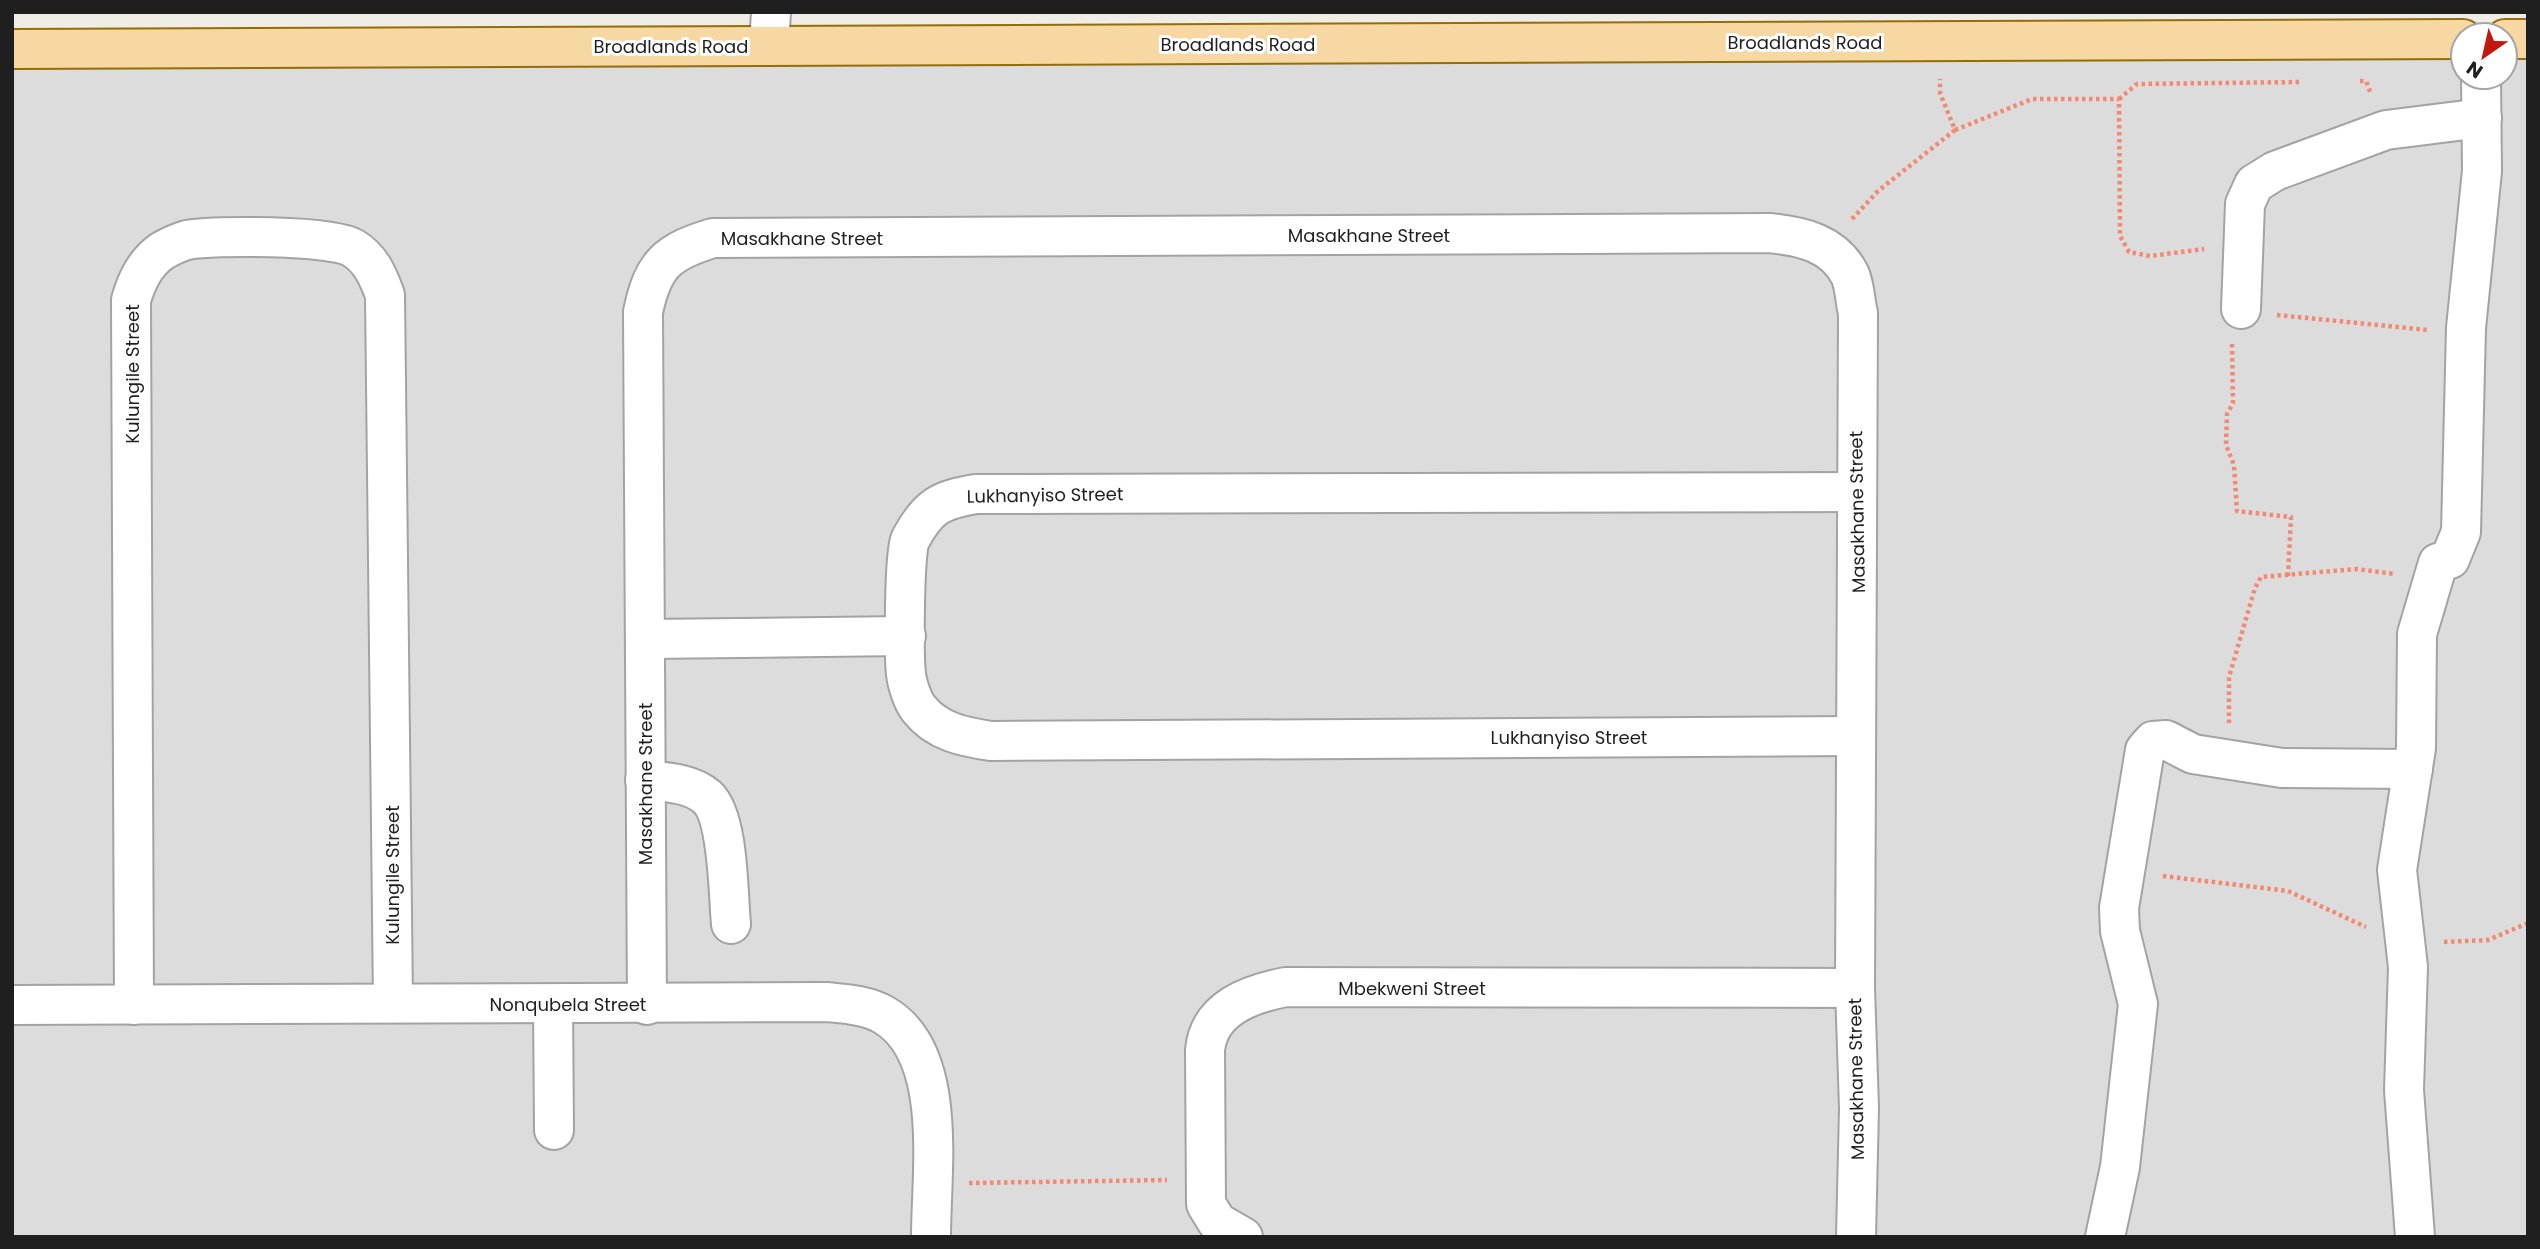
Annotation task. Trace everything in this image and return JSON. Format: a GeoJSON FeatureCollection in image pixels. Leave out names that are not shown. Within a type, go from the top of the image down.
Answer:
{"type":"FeatureCollection","features":[{"type":"Feature","properties":{"kind":"main road","name":"Broadlands Road"},"geometry":{"type":"LineString","coordinates":[[12,49],[770,29],[1940,42],[2449,40]]}},
{"type":"Feature","properties":{"kind":"street"},"geometry":{"type":"LineString","coordinates":[[2415,1237],[2404,1090],[2408,967],[2397,870],[2416,748],[2417,634],[2438,563],[2450,559],[2461,532],[2467,334],[2482,172],[2482,91]]}},
{"type":"Feature","properties":{"kind":"street"},"geometry":{"type":"LineString","coordinates":[[2241,309],[2245,204],[2254,184],[2275,170],[2386,130],[2482,118]]}},
{"type":"Feature","properties":{"kind":"street","name":"Masakhane Street"},"geometry":{"type":"LineString","coordinates":[[647,1005],[643,312],[648,287],[657,269],[673,253],[685,246],[713,238],[1769,233],[1802,236],[1825,248],[1840,261],[1851,276],[1858,313],[1855,492],[1858,625],[1854,736],[1855,988],[1859,1108],[1856,1237]]}},
{"type":"Feature","properties":{"kind":"street","name":"Kulungile Street"},"geometry":{"type":"LineString","coordinates":[[134,1006],[131,300],[137,280],[163,251],[186,240],[244,239],[329,240],[351,246],[368,259],[378,275],[385,296],[393,1003]]}},
{"type":"Feature","properties":{"kind":"street","name":"Lukhanyiso Street"},"geometry":{"type":"LineString","coordinates":[[1854,736],[991,741],[962,737],[940,728],[918,709],[906,676],[906,636],[908,543],[923,520],[942,500],[976,494],[1855,492]]}},
{"type":"Feature","properties":{"kind":"street"},"geometry":{"type":"LineString","coordinates":[[645,639],[906,636]]}},
{"type":"Feature","properties":{"kind":"street"},"geometry":{"type":"LineString","coordinates":[[2105,1237],[2120,1167],[2138,1004],[2120,931],[2119,908],[2133,808],[2148,746],[2153,741],[2166,740],[2193,754],[2282,768],[2413,769]]}},
{"type":"Feature","properties":{"kind":"street"},"geometry":{"type":"LineString","coordinates":[[645,780],[680,784],[707,797],[717,812],[722,835],[731,924]]}},
{"type":"Feature","properties":{"kind":"street","name":"Mbekweni Street"},"geometry":{"type":"LineString","coordinates":[[1243,1237],[1217,1222],[1206,1204],[1206,1036],[1232,1004],[1256,993],[1286,988],[1855,988]]}},
{"type":"Feature","properties":{"kind":"street","name":"Nonqubela Street"},"geometry":{"type":"LineString","coordinates":[[12,1005],[647,1005],[826,1002],[862,1007],[883,1014],[906,1032],[928,1076],[931,1100],[931,1237]]}},
{"type":"Feature","properties":{"kind":"street"},"geometry":{"type":"LineString","coordinates":[[552,1004],[554,1130]]}},
{"type":"Feature","properties":{"kind":"path"},"geometry":{"type":"LineString","coordinates":[[1940,42],[1940,93],[1955,130]]}},
{"type":"Feature","properties":{"kind":"path"},"geometry":{"type":"LineString","coordinates":[[2352,81],[2366,81],[2386,130]]}},
{"type":"Feature","properties":{"kind":"path"},"geometry":{"type":"LineString","coordinates":[[1825,248],[1878,191],[1955,130],[2032,99],[2119,99],[2137,84],[2312,82]]}},
{"type":"Feature","properties":{"kind":"path"},"geometry":{"type":"LineString","coordinates":[[2119,99],[2120,236],[2129,252],[2150,256],[2243,247]]}},
{"type":"Feature","properties":{"kind":"path"},"geometry":{"type":"LineString","coordinates":[[2288,576],[2291,517],[2236,511],[2234,465],[2226,445],[2227,414],[2233,403],[2233,317],[2241,309],[2327,321],[2467,334]]}},
{"type":"Feature","properties":{"kind":"path"},"geometry":{"type":"LineString","coordinates":[[2230,759],[2229,677],[2261,577],[2356,569],[2433,579]]}},
{"type":"Feature","properties":{"kind":"path"},"geometry":{"type":"LineString","coordinates":[[2124,872],[2288,891],[2405,943],[2488,940],[2528,923]]}},
{"type":"Feature","properties":{"kind":"path"},"geometry":{"type":"LineString","coordinates":[[931,1182],[1157,1181],[1205,1173]]}},
{"type":"Feature","properties":{"kind":"shaded area"},"geometry":{"type":"Polygon","coordinates":[[[2449,43],[2449,91],[2519,91],[2519,43],[2528,43],[2528,1237],[12,1237],[12,54],[2449,43]]]}}]}
